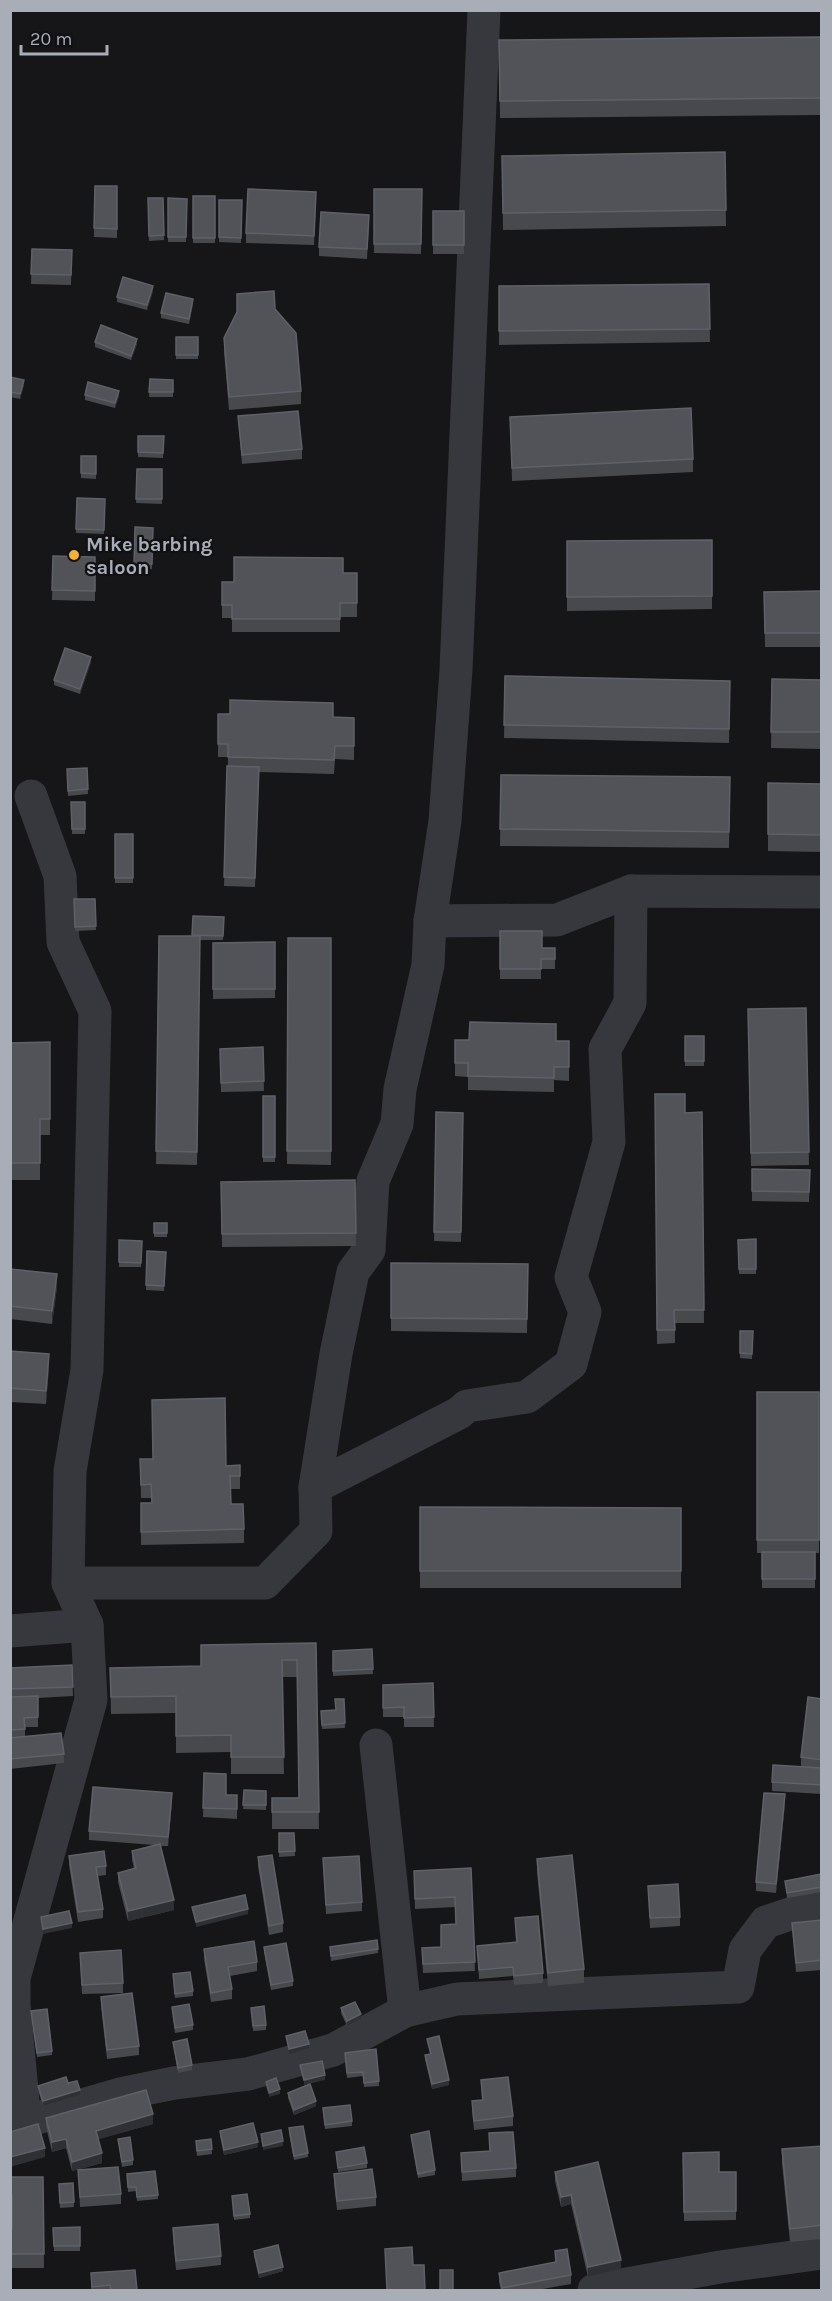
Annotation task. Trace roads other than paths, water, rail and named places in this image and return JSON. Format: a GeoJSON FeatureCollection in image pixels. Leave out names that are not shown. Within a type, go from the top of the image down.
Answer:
{"type":"FeatureCollection","features":[{"type":"Feature","properties":{"kind":"street"},"geometry":{"type":"LineString","coordinates":[[68,1582],[265,1582],[316,1531],[315,1487],[339,1336],[353,1272],[369,1250],[373,1181],[397,1124],[400,1089],[428,965],[430,921],[445,821],[456,670],[484,10]]}},
{"type":"Feature","properties":{"kind":"street"},"geometry":{"type":"LineString","coordinates":[[19,2123],[24,2112],[14,2005],[14,1978],[91,1700],[87,1625],[68,1582],[70,1471],[87,1370],[95,1011],[63,942],[60,876],[32,796]]}},
{"type":"Feature","properties":{"kind":"street"},"geometry":{"type":"LineString","coordinates":[[430,921],[557,920],[631,891],[822,892]]}},
{"type":"Feature","properties":{"kind":"street"},"geometry":{"type":"LineString","coordinates":[[315,1487],[467,1406],[527,1397],[571,1364],[585,1312],[571,1276],[609,1142],[605,1049],[630,1003],[631,891]]}},
{"type":"Feature","properties":{"kind":"street"},"geometry":{"type":"LineString","coordinates":[[10,1631],[87,1625]]}},
{"type":"Feature","properties":{"kind":"street"},"geometry":{"type":"LineString","coordinates":[[375,1745],[405,2011]]}},
{"type":"Feature","properties":{"kind":"street"},"geometry":{"type":"LineString","coordinates":[[19,2123],[120,2094],[174,2083],[248,2074],[333,2050],[405,2011],[457,1999],[738,1987],[745,1950],[766,1922],[822,1903]]}},
{"type":"Feature","properties":{"kind":"street"},"geometry":{"type":"LineString","coordinates":[[594,2290],[720,2267],[822,2253]]}},
{"type":"Feature","properties":{"kind":"place","name":"Mike barbing saloon"},"geometry":{"type":"Point","coordinates":[74,555]}}]}
